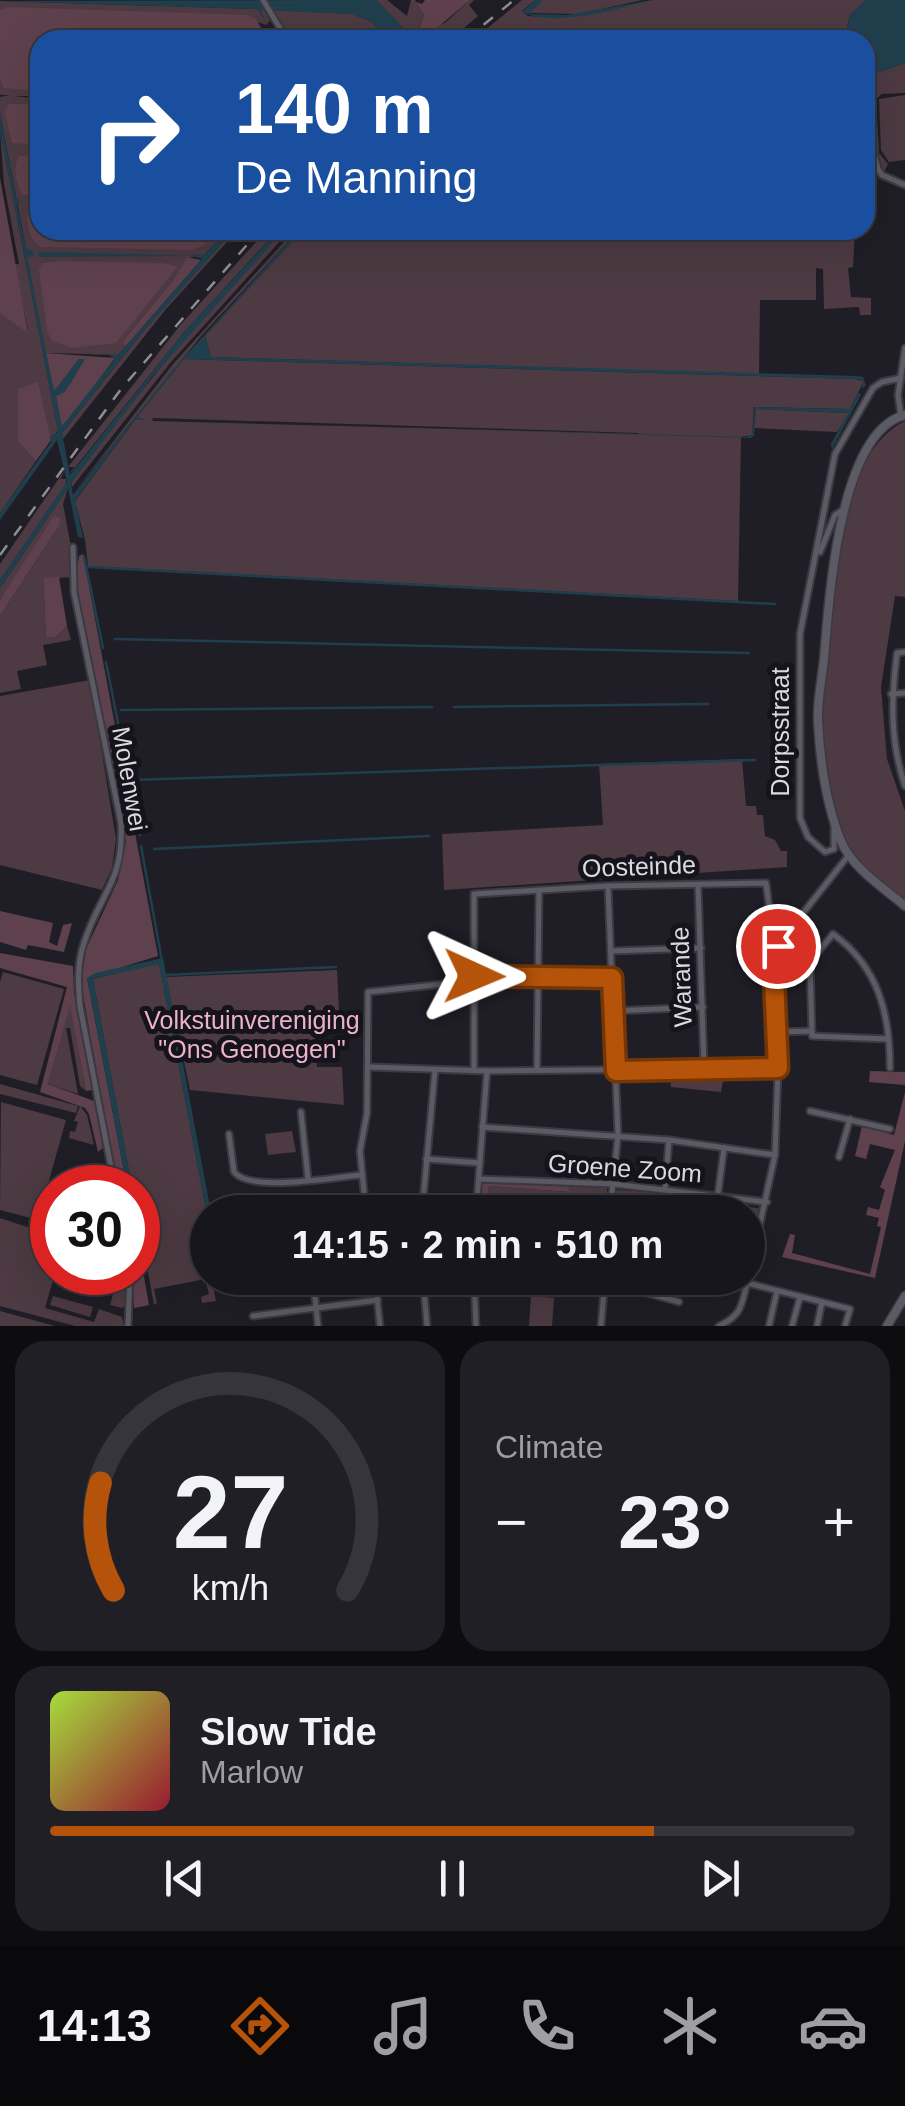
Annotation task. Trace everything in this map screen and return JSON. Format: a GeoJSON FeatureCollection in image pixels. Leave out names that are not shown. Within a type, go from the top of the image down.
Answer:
{"type":"FeatureCollection","features":[{"type":"Feature","properties":{"kind":"main road","name":"Dorpsstraat"},"geometry":{"type":"LineString","coordinates":[[903,416],[889,422],[872,440],[844,510],[836,540],[817,716],[822,761],[848,856],[905,906]]}},
{"type":"Feature","properties":{"kind":"main road"},"geometry":{"type":"LineString","coordinates":[[887,1326],[905,1296]]}},
{"type":"Feature","properties":{"kind":"street"},"geometry":{"type":"LineString","coordinates":[[264,0],[280,30]]}},
{"type":"Feature","properties":{"kind":"street"},"geometry":{"type":"LineString","coordinates":[[875,158],[882,175],[905,185]]}},
{"type":"Feature","properties":{"kind":"street"},"geometry":{"type":"LineString","coordinates":[[903,416],[901,378],[905,348]]}},
{"type":"Feature","properties":{"kind":"street","name":"Dorpsstraat"},"geometry":{"type":"LineString","coordinates":[[834,815],[835,844],[828,853],[808,837],[800,818],[800,634],[829,475],[842,437],[873,388],[901,378]]}},
{"type":"Feature","properties":{"kind":"street","name":"Dorpsstraat"},"geometry":{"type":"LineString","coordinates":[[816,558],[835,516],[844,510]]}},
{"type":"Feature","properties":{"kind":"street","name":"Molenwei"},"geometry":{"type":"LineString","coordinates":[[73,547],[74,592],[121,823],[117,876],[87,934],[78,977],[111,1165]]}},
{"type":"Feature","properties":{"kind":"street"},"geometry":{"type":"LineString","coordinates":[[905,652],[898,653],[891,694],[894,754],[905,786]]}},
{"type":"Feature","properties":{"kind":"street"},"geometry":{"type":"LineString","coordinates":[[891,694],[905,692]]}},
{"type":"Feature","properties":{"kind":"street"},"geometry":{"type":"LineString","coordinates":[[765,1210],[776,1155],[778,1068],[773,957],[848,856]]}},
{"type":"Feature","properties":{"kind":"street","name":"Oosteinde"},"geometry":{"type":"LineString","coordinates":[[474,978],[474,894],[766,883],[770,921]]}},
{"type":"Feature","properties":{"kind":"street","name":"Warande"},"geometry":{"type":"LineString","coordinates":[[698,885],[704,1068]]}},
{"type":"Feature","properties":{"kind":"street"},"geometry":{"type":"LineString","coordinates":[[608,886],[618,1135],[612,1195]]}},
{"type":"Feature","properties":{"kind":"street"},"geometry":{"type":"LineString","coordinates":[[536,1070],[539,890]]}},
{"type":"Feature","properties":{"kind":"street"},"geometry":{"type":"LineString","coordinates":[[888,1039],[812,1036],[810,962],[833,934],[856,952],[872,975],[886,1012],[888,1039],[890,1068]]}},
{"type":"Feature","properties":{"kind":"street"},"geometry":{"type":"LineString","coordinates":[[611,952],[701,948]]}},
{"type":"Feature","properties":{"kind":"street"},"geometry":{"type":"LineString","coordinates":[[364,1195],[360,1151],[367,1113],[368,992],[474,978],[612,978]]}},
{"type":"Feature","properties":{"kind":"street"},"geometry":{"type":"LineString","coordinates":[[474,978],[474,1070]]}},
{"type":"Feature","properties":{"kind":"street"},"geometry":{"type":"LineString","coordinates":[[613,1011],[703,1008]]}},
{"type":"Feature","properties":{"kind":"street"},"geometry":{"type":"LineString","coordinates":[[777,1032],[812,1031]]}},
{"type":"Feature","properties":{"kind":"street"},"geometry":{"type":"LineString","coordinates":[[369,1067],[616,1071],[778,1068]]}},
{"type":"Feature","properties":{"kind":"street"},"geometry":{"type":"LineString","coordinates":[[423,1195],[435,1070]]}},
{"type":"Feature","properties":{"kind":"street"},"geometry":{"type":"LineString","coordinates":[[478,1195],[487,1070]]}},
{"type":"Feature","properties":{"kind":"street"},"geometry":{"type":"LineString","coordinates":[[810,1111],[890,1128]]}},
{"type":"Feature","properties":{"kind":"street"},"geometry":{"type":"LineString","coordinates":[[301,1112],[308,1179]]}},
{"type":"Feature","properties":{"kind":"street"},"geometry":{"type":"LineString","coordinates":[[839,1158],[850,1119]]}},
{"type":"Feature","properties":{"kind":"street"},"geometry":{"type":"LineString","coordinates":[[482,1127],[618,1135],[776,1155]]}},
{"type":"Feature","properties":{"kind":"street"},"geometry":{"type":"LineString","coordinates":[[229,1134],[237,1177],[268,1184],[362,1176]]}},
{"type":"Feature","properties":{"kind":"street"},"geometry":{"type":"LineString","coordinates":[[664,1189],[669,1140]]}},
{"type":"Feature","properties":{"kind":"street"},"geometry":{"type":"LineString","coordinates":[[718,1195],[724,1148]]}},
{"type":"Feature","properties":{"kind":"street"},"geometry":{"type":"LineString","coordinates":[[426,1159],[480,1163]]}},
{"type":"Feature","properties":{"kind":"street","name":"Groene Zoom"},"geometry":{"type":"LineString","coordinates":[[479,1179],[613,1184],[718,1195]]}},
{"type":"Feature","properties":{"kind":"street"},"geometry":{"type":"LineString","coordinates":[[765,1288],[850,1309],[845,1326]]}},
{"type":"Feature","properties":{"kind":"street"},"geometry":{"type":"LineString","coordinates":[[770,1326],[777,1291]]}},
{"type":"Feature","properties":{"kind":"street"},"geometry":{"type":"LineString","coordinates":[[128,1326],[129,1295]]}},
{"type":"Feature","properties":{"kind":"street"},"geometry":{"type":"LineString","coordinates":[[315,1295],[318,1326]]}},
{"type":"Feature","properties":{"kind":"street"},"geometry":{"type":"LineString","coordinates":[[377,1295],[380,1326]]}},
{"type":"Feature","properties":{"kind":"street"},"geometry":{"type":"LineString","coordinates":[[424,1295],[427,1326]]}},
{"type":"Feature","properties":{"kind":"street"},"geometry":{"type":"LineString","coordinates":[[475,1295],[476,1326]]}},
{"type":"Feature","properties":{"kind":"street"},"geometry":{"type":"LineString","coordinates":[[601,1326],[603,1295]]}},
{"type":"Feature","properties":{"kind":"street"},"geometry":{"type":"LineString","coordinates":[[654,1295],[678,1302]]}},
{"type":"Feature","properties":{"kind":"street"},"geometry":{"type":"LineString","coordinates":[[719,1326],[741,1312],[745,1295]]}},
{"type":"Feature","properties":{"kind":"street"},"geometry":{"type":"LineString","coordinates":[[792,1326],[800,1297]]}},
{"type":"Feature","properties":{"kind":"street"},"geometry":{"type":"LineString","coordinates":[[253,1316],[378,1300]]}},
{"type":"Feature","properties":{"kind":"street"},"geometry":{"type":"LineString","coordinates":[[817,1326],[822,1302]]}},
{"type":"Feature","properties":{"kind":"green space"},"geometry":{"type":"Polygon","coordinates":[[[376,0],[387,0],[407,16],[411,0],[415,0],[424,15],[418,30],[405,30],[376,0]]]}},
{"type":"Feature","properties":{"kind":"green space"},"geometry":{"type":"Polygon","coordinates":[[[470,0],[474,0],[469,5],[478,16],[462,30],[432,30],[470,0]]]}},
{"type":"Feature","properties":{"kind":"green space"},"geometry":{"type":"Polygon","coordinates":[[[522,0],[535,0],[522,11],[528,16],[562,18],[652,0],[866,0],[850,15],[846,30],[485,30],[522,0]]]}},
{"type":"Feature","properties":{"kind":"green space"},"geometry":{"type":"Polygon","coordinates":[[[543,0],[643,0],[578,14],[528,13],[543,0]]]}},
{"type":"Feature","properties":{"kind":"green space"},"geometry":{"type":"Polygon","coordinates":[[[0,1],[257,9],[264,10],[270,21],[266,25],[258,22],[262,30],[30,30],[30,96],[14,96],[30,98],[30,240],[218,240],[204,255],[187,258],[122,342],[125,347],[118,355],[45,353],[27,257],[34,253],[26,248],[0,113],[0,97],[10,95],[0,95],[0,1]]]}},
{"type":"Feature","properties":{"kind":"green space"},"geometry":{"type":"Polygon","coordinates":[[[274,10],[353,14],[372,22],[379,30],[285,30],[274,10]]]}},
{"type":"Feature","properties":{"kind":"green space"},"geometry":{"type":"Polygon","coordinates":[[[905,63],[905,93],[882,94],[876,99],[879,153],[888,164],[884,172],[875,152],[875,74],[905,63]]]}},
{"type":"Feature","properties":{"kind":"green space"},"geometry":{"type":"Polygon","coordinates":[[[905,95],[905,160],[889,162],[881,150],[879,99],[905,95]]]}},
{"type":"Feature","properties":{"kind":"green space"},"geometry":{"type":"Polygon","coordinates":[[[0,130],[58,431],[51,437],[18,442],[36,461],[0,513],[0,313],[28,330],[14,264],[19,264],[4,184],[0,130]]]}},
{"type":"Feature","properties":{"kind":"green space"},"geometry":{"type":"Polygon","coordinates":[[[229,240],[166,309],[63,439],[62,433],[150,323],[229,240]]]}},
{"type":"Feature","properties":{"kind":"green space"},"geometry":{"type":"Polygon","coordinates":[[[258,240],[269,240],[186,330],[69,475],[74,467],[68,467],[182,323],[258,240]]]}},
{"type":"Feature","properties":{"kind":"green space"},"geometry":{"type":"Polygon","coordinates":[[[274,240],[281,240],[171,362],[72,487],[71,483],[147,385],[274,240]]]}},
{"type":"Feature","properties":{"kind":"green space"},"geometry":{"type":"Polygon","coordinates":[[[290,240],[203,334],[72,495],[173,364],[290,240]]]}},
{"type":"Feature","properties":{"kind":"green space"},"geometry":{"type":"Polygon","coordinates":[[[294,240],[854,240],[853,267],[848,268],[851,297],[871,298],[871,315],[860,315],[859,307],[824,309],[823,269],[816,268],[816,300],[760,300],[759,374],[211,357],[205,336],[294,240]]]}},
{"type":"Feature","properties":{"kind":"green space"},"geometry":{"type":"Polygon","coordinates":[[[184,359],[864,381],[850,409],[754,407],[752,435],[741,437],[738,601],[88,566],[75,501],[135,420],[144,420],[137,417],[184,359]],[[153,418],[152,421],[639,434],[153,418]]]}},
{"type":"Feature","properties":{"kind":"green space"},"geometry":{"type":"Polygon","coordinates":[[[756,409],[849,413],[837,432],[754,428],[756,409]]]}},
{"type":"Feature","properties":{"kind":"green space"},"geometry":{"type":"Polygon","coordinates":[[[905,421],[905,597],[895,596],[881,687],[887,759],[905,811],[905,902],[861,864],[842,835],[826,772],[821,706],[835,575],[846,514],[868,458],[884,436],[905,421]]]}},
{"type":"Feature","properties":{"kind":"green space"},"geometry":{"type":"Polygon","coordinates":[[[64,471],[61,479],[66,479],[66,484],[0,580],[0,564],[64,471]]]}},
{"type":"Feature","properties":{"kind":"green space"},"geometry":{"type":"Polygon","coordinates":[[[68,488],[63,504],[72,552],[71,577],[43,579],[46,636],[56,637],[67,626],[71,640],[43,645],[47,665],[17,671],[21,689],[0,693],[0,616],[59,526],[0,600],[0,588],[68,488]]]}},
{"type":"Feature","properties":{"kind":"green space"},"geometry":{"type":"Polygon","coordinates":[[[90,680],[116,839],[112,868],[102,890],[0,865],[0,696],[90,680]]]}},
{"type":"Feature","properties":{"kind":"green space"},"geometry":{"type":"Polygon","coordinates":[[[742,759],[746,806],[756,806],[757,815],[763,815],[765,836],[775,840],[781,851],[787,851],[787,867],[444,890],[442,834],[603,825],[599,764],[742,759]]]}},
{"type":"Feature","properties":{"kind":"green space"},"geometry":{"type":"Polygon","coordinates":[[[159,963],[203,1195],[190,1195],[190,1282],[160,1288],[160,1165],[128,1165],[93,979],[159,963]]]}},
{"type":"Feature","properties":{"kind":"green space","name":"Volkstuinvereniging \"Ons Genoegen\""},"geometry":{"type":"Polygon","coordinates":[[[337,970],[340,1031],[315,1032],[317,1067],[342,1067],[344,1105],[190,1090],[166,977],[337,970]]]}},
{"type":"Feature","properties":{"kind":"green space"},"geometry":{"type":"Polygon","coordinates":[[[3,972],[64,989],[37,1085],[0,1075],[3,972]]]}},
{"type":"Feature","properties":{"kind":"green space"},"geometry":{"type":"Polygon","coordinates":[[[70,1002],[86,1091],[80,1086],[70,1028],[66,1028],[78,1094],[48,1084],[70,1002]]]}},
{"type":"Feature","properties":{"kind":"green space"},"geometry":{"type":"Polygon","coordinates":[[[725,1069],[721,1092],[671,1087],[670,1072],[725,1069]]]}},
{"type":"Feature","properties":{"kind":"green space"},"geometry":{"type":"Polygon","coordinates":[[[0,1084],[78,1106],[76,1113],[0,1094],[0,1084]]]}},
{"type":"Feature","properties":{"kind":"green space"},"geometry":{"type":"Polygon","coordinates":[[[1,1102],[66,1120],[53,1165],[30,1165],[30,1218],[0,1210],[1,1102]]]}},
{"type":"Feature","properties":{"kind":"green space"},"geometry":{"type":"Polygon","coordinates":[[[80,1106],[87,1115],[94,1145],[69,1138],[70,1131],[75,1132],[78,1122],[74,1121],[80,1106]]]}},
{"type":"Feature","properties":{"kind":"green space"},"geometry":{"type":"Polygon","coordinates":[[[292,1131],[296,1152],[268,1155],[265,1134],[292,1131]]]}},
{"type":"Feature","properties":{"kind":"green space"},"geometry":{"type":"Polygon","coordinates":[[[568,1184],[607,1186],[607,1195],[488,1195],[489,1186],[568,1192],[568,1184]]]}},
{"type":"Feature","properties":{"kind":"green space"},"geometry":{"type":"Polygon","coordinates":[[[618,1190],[686,1195],[615,1195],[618,1190]]]}},
{"type":"Feature","properties":{"kind":"green space"},"geometry":{"type":"Polygon","coordinates":[[[0,1218],[30,1228],[30,1295],[49,1295],[45,1308],[94,1322],[99,1309],[122,1317],[124,1326],[75,1326],[0,1306],[0,1218]]]}},
{"type":"Feature","properties":{"kind":"green space"},"geometry":{"type":"Polygon","coordinates":[[[113,1295],[126,1295],[127,1305],[110,1305],[113,1295]]]}},
{"type":"Feature","properties":{"kind":"green space"},"geometry":{"type":"Polygon","coordinates":[[[215,1295],[216,1301],[202,1303],[201,1297],[215,1295]]]}},
{"type":"Feature","properties":{"kind":"green space"},"geometry":{"type":"Polygon","coordinates":[[[53,1296],[93,1307],[90,1317],[50,1305],[53,1296]]]}},
{"type":"Feature","properties":{"kind":"green space"},"geometry":{"type":"Polygon","coordinates":[[[531,1296],[554,1298],[552,1326],[529,1326],[531,1296]]]}},
{"type":"Feature","properties":{"kind":"green space"},"geometry":{"type":"Polygon","coordinates":[[[0,1311],[55,1326],[0,1326],[0,1311]]]}},
{"type":"Feature","properties":{"kind":"shaded area"},"geometry":{"type":"Polygon","coordinates":[[[425,0],[470,0],[435,30],[418,30],[424,15],[416,2],[422,4],[425,0]]]}},
{"type":"Feature","properties":{"kind":"shaded area"},"geometry":{"type":"Polygon","coordinates":[[[8,7],[247,15],[256,19],[262,30],[30,30],[30,90],[4,88],[0,79],[0,10],[8,7]]]}},
{"type":"Feature","properties":{"kind":"shaded area"},"geometry":{"type":"Polygon","coordinates":[[[8,104],[30,104],[30,144],[12,143],[5,112],[8,104]]]}},
{"type":"Feature","properties":{"kind":"shaded area"},"geometry":{"type":"Polygon","coordinates":[[[20,156],[30,156],[30,195],[23,195],[17,181],[20,156]]]}},
{"type":"Feature","properties":{"kind":"shaded area"},"geometry":{"type":"Polygon","coordinates":[[[0,178],[28,333],[0,313],[0,178]]]}},
{"type":"Feature","properties":{"kind":"shaded area"},"geometry":{"type":"Polygon","coordinates":[[[34,240],[209,240],[192,250],[37,244],[34,240]]]}},
{"type":"Feature","properties":{"kind":"shaded area"},"geometry":{"type":"Polygon","coordinates":[[[187,257],[201,260],[125,347],[122,342],[187,257]]]}},
{"type":"Feature","properties":{"kind":"shaded area"},"geometry":{"type":"Polygon","coordinates":[[[42,263],[178,266],[116,343],[73,348],[52,341],[47,331],[39,270],[42,263]]]}},
{"type":"Feature","properties":{"kind":"shaded area"},"geometry":{"type":"Polygon","coordinates":[[[45,353],[115,358],[61,427],[56,396],[70,384],[84,359],[79,359],[54,392],[45,353]]]}},
{"type":"Feature","properties":{"kind":"shaded area"},"geometry":{"type":"Polygon","coordinates":[[[38,382],[51,440],[36,461],[18,442],[18,389],[38,382]]]}},
{"type":"Feature","properties":{"kind":"shaded area"},"geometry":{"type":"Polygon","coordinates":[[[54,516],[60,518],[59,526],[0,616],[0,600],[54,516]]]}},
{"type":"Feature","properties":{"kind":"shaded area"},"geometry":{"type":"Polygon","coordinates":[[[83,554],[158,956],[87,978],[123,1165],[113,1165],[81,983],[86,949],[118,880],[126,842],[75,584],[79,556],[83,554]]]}},
{"type":"Feature","properties":{"kind":"shaded area"},"geometry":{"type":"Polygon","coordinates":[[[59,577],[67,626],[56,637],[46,637],[43,578],[59,577]]]}},
{"type":"Feature","properties":{"kind":"shaded area"},"geometry":{"type":"Polygon","coordinates":[[[0,911],[53,923],[49,942],[57,946],[63,925],[72,923],[64,952],[28,945],[26,950],[0,942],[0,911]]]}},
{"type":"Feature","properties":{"kind":"shaded area"},"geometry":{"type":"Polygon","coordinates":[[[0,953],[73,966],[74,993],[92,1090],[86,1091],[70,1005],[48,1084],[94,1101],[103,1148],[98,1152],[85,1108],[40,1092],[67,987],[0,968],[0,953]]]}},
{"type":"Feature","properties":{"kind":"shaded area"},"geometry":{"type":"Polygon","coordinates":[[[870,1071],[905,1072],[905,1085],[869,1082],[870,1071]]]}},
{"type":"Feature","properties":{"kind":"shaded area"},"geometry":{"type":"Polygon","coordinates":[[[905,1092],[905,1141],[875,1278],[782,1257],[790,1234],[795,1235],[792,1253],[870,1274],[881,1227],[877,1226],[879,1218],[866,1215],[868,1207],[879,1210],[885,1190],[880,1187],[895,1150],[870,1144],[866,1159],[855,1156],[862,1126],[894,1135],[905,1092]]]}},
{"type":"Feature","properties":{"kind":"shaded area"},"geometry":{"type":"Polygon","coordinates":[[[482,1181],[568,1184],[569,1192],[489,1186],[488,1195],[481,1195],[482,1181]]]}},
{"type":"Feature","properties":{"kind":"shaded area"},"geometry":{"type":"Polygon","coordinates":[[[133,1295],[147,1295],[149,1305],[134,1308],[133,1295]]]}},
{"type":"Feature","properties":{"kind":"water"},"geometry":{"type":"Polygon","coordinates":[[[376,0],[405,30],[379,30],[372,22],[353,14],[261,10],[266,23],[257,9],[0,1],[376,0]]]}},
{"type":"Feature","properties":{"kind":"water"},"geometry":{"type":"Polygon","coordinates":[[[535,0],[543,0],[529,14],[568,15],[652,0],[586,15],[551,18],[535,16],[522,12],[535,0]]]}},
{"type":"Feature","properties":{"kind":"water"},"geometry":{"type":"Polygon","coordinates":[[[865,0],[905,0],[905,63],[875,74],[875,30],[846,30],[850,15],[865,0]]]}},
{"type":"Feature","properties":{"kind":"water"},"geometry":{"type":"Polygon","coordinates":[[[0,113],[16,198],[20,200],[17,205],[26,248],[34,252],[34,256],[27,257],[54,391],[79,359],[85,359],[65,392],[56,396],[62,426],[115,359],[109,355],[51,352],[118,355],[202,259],[189,255],[204,255],[218,240],[225,240],[137,339],[62,433],[70,475],[186,330],[269,240],[275,240],[152,377],[71,483],[73,495],[171,372],[290,240],[294,240],[205,336],[211,357],[856,376],[863,377],[866,385],[862,389],[863,380],[855,379],[184,359],[137,417],[144,420],[135,420],[75,500],[83,538],[78,537],[68,488],[0,588],[0,580],[67,482],[57,440],[0,520],[0,513],[51,442],[50,437],[58,432],[0,130],[0,113]]]}},
{"type":"Feature","properties":{"kind":"water"},"geometry":{"type":"Polygon","coordinates":[[[38,252],[176,255],[182,256],[38,257],[38,252]]]}},
{"type":"Feature","properties":{"kind":"water"},"geometry":{"type":"Polygon","coordinates":[[[859,392],[861,395],[832,449],[848,413],[756,409],[754,436],[750,438],[152,420],[747,437],[752,434],[755,407],[850,409],[859,392]]]}},
{"type":"Feature","properties":{"kind":"water"},"geometry":{"type":"Polygon","coordinates":[[[163,958],[208,1195],[203,1195],[159,964],[93,979],[128,1165],[123,1165],[87,978],[163,958]]]}},
{"type":"Feature","properties":{"kind":"waterway"},"geometry":{"type":"LineString","coordinates":[[84,556],[103,648]]}},
{"type":"Feature","properties":{"kind":"waterway"},"geometry":{"type":"LineString","coordinates":[[88,567],[775,604]]}},
{"type":"Feature","properties":{"kind":"waterway"},"geometry":{"type":"LineString","coordinates":[[115,639],[749,653]]}},
{"type":"Feature","properties":{"kind":"waterway"},"geometry":{"type":"LineString","coordinates":[[106,662],[140,835]]}},
{"type":"Feature","properties":{"kind":"waterway"},"geometry":{"type":"LineString","coordinates":[[454,707],[708,704]]}},
{"type":"Feature","properties":{"kind":"waterway"},"geometry":{"type":"LineString","coordinates":[[121,710],[432,707]]}},
{"type":"Feature","properties":{"kind":"waterway"},"geometry":{"type":"LineString","coordinates":[[131,780],[755,760]]}},
{"type":"Feature","properties":{"kind":"waterway"},"geometry":{"type":"LineString","coordinates":[[154,849],[429,836]]}},
{"type":"Feature","properties":{"kind":"waterway"},"geometry":{"type":"LineString","coordinates":[[141,846],[162,961]]}},
{"type":"Feature","properties":{"kind":"waterway"},"geometry":{"type":"LineString","coordinates":[[166,975],[336,967]]}},
{"type":"Feature","properties":{"kind":"railway"},"geometry":{"type":"LineString","coordinates":[[477,30],[514,0]]}},
{"type":"Feature","properties":{"kind":"railway"},"geometry":{"type":"LineString","coordinates":[[0,555],[121,389],[251,240]]}},
{"type":"Feature","properties":{"kind":"route"},"geometry":{"type":"LineString","coordinates":[[474,976],[612,978],[616,1071],[778,1068],[773,957],[778,946]]}}]}
